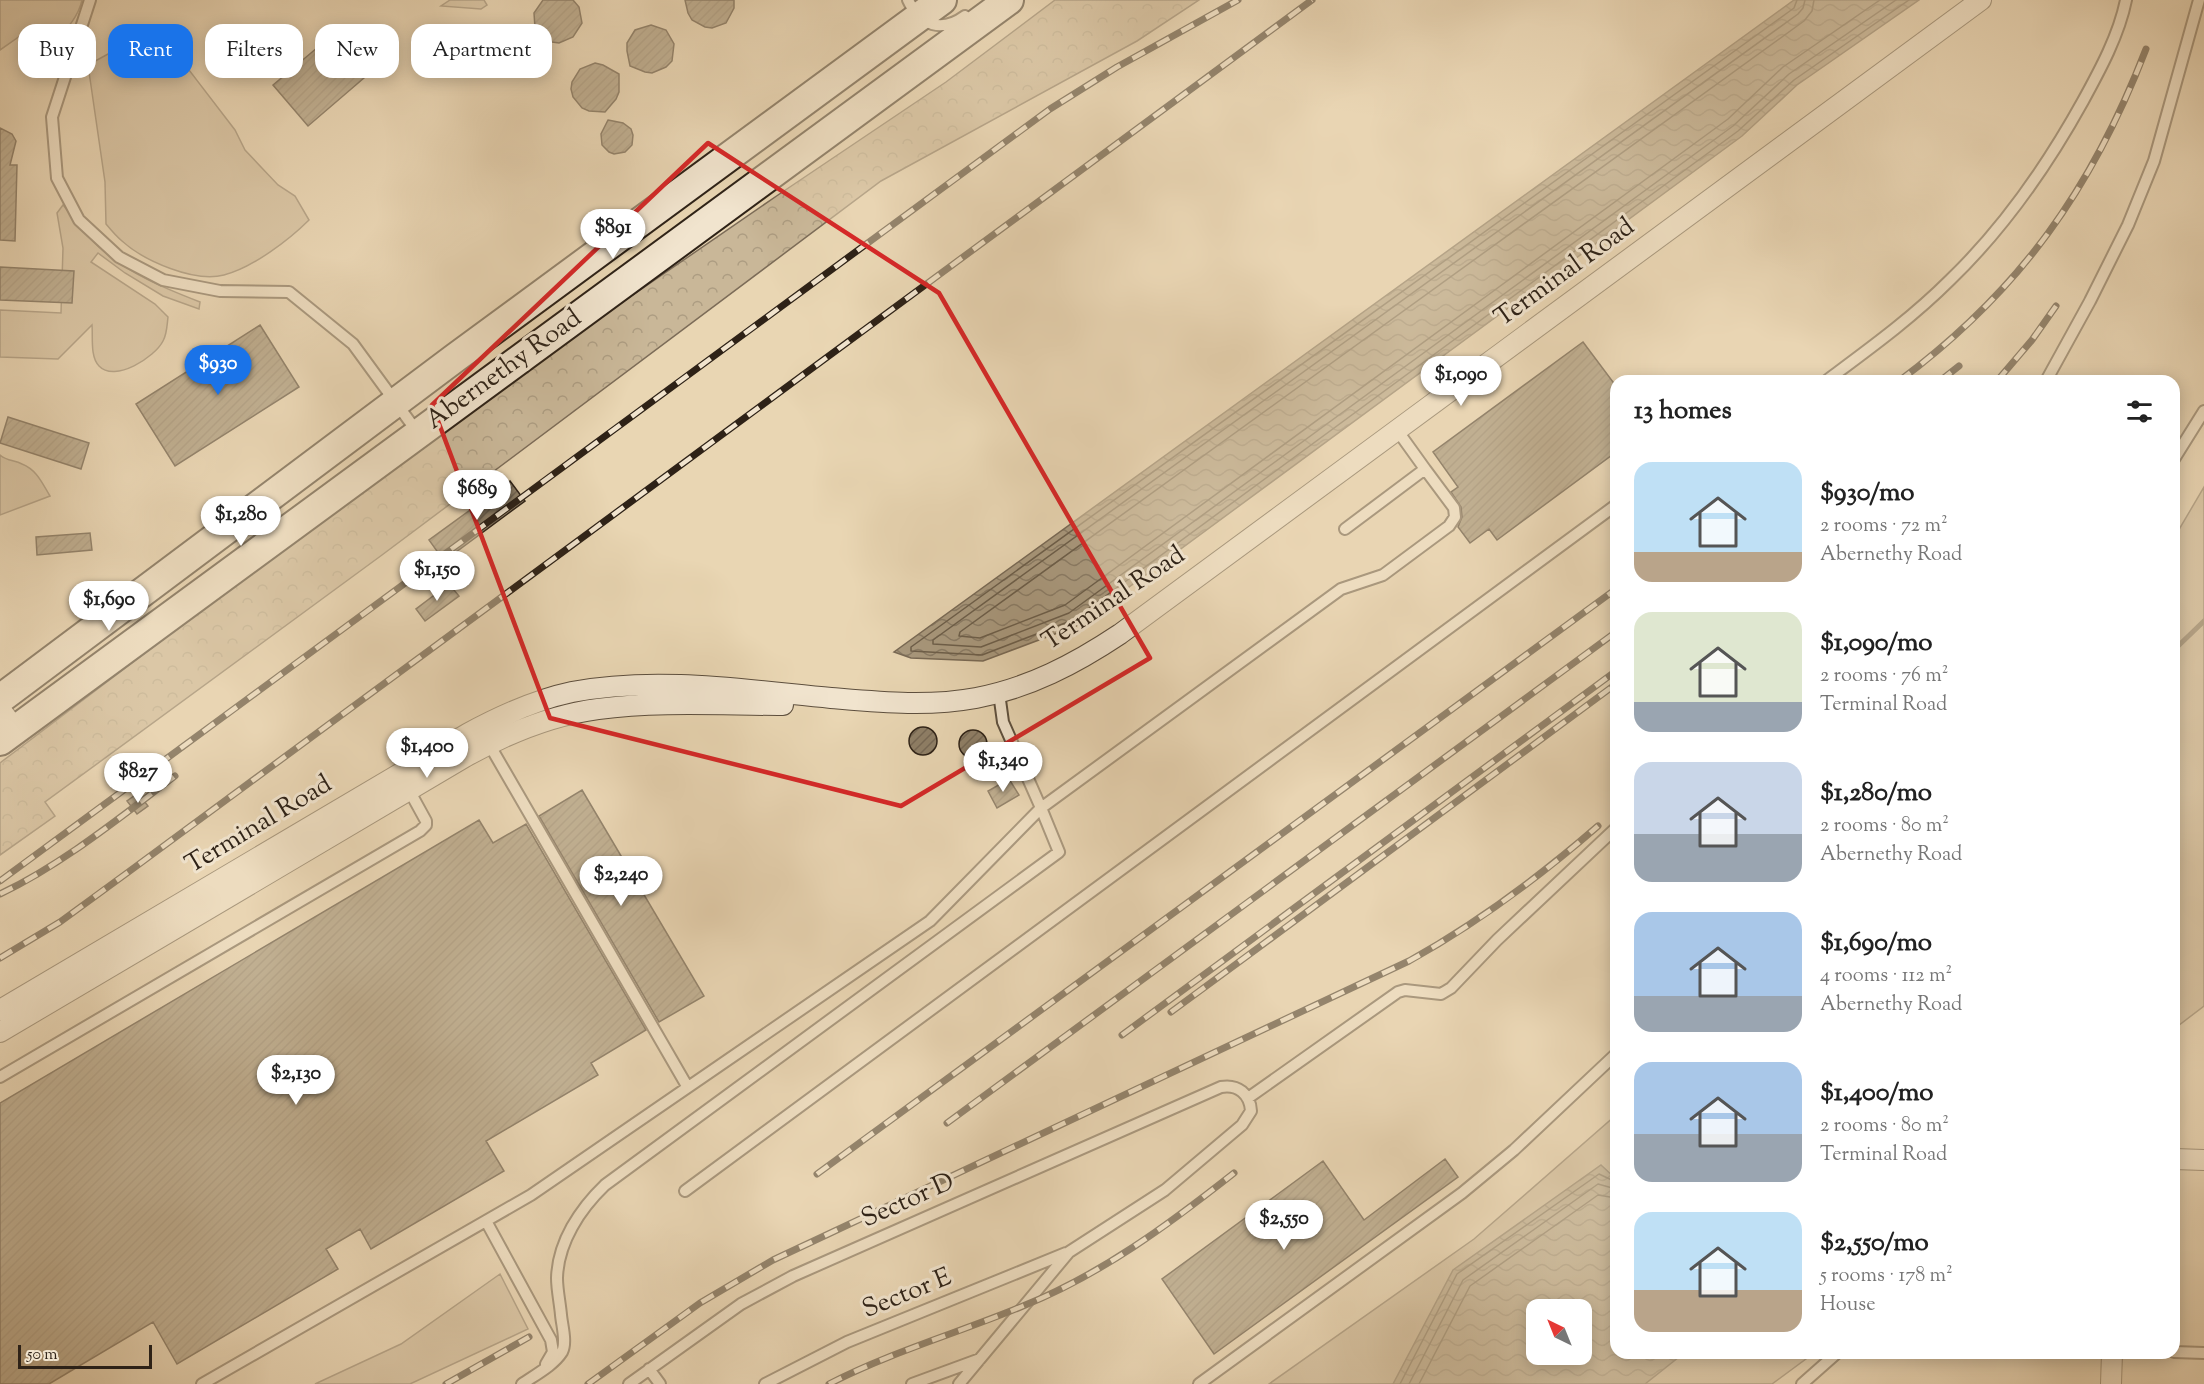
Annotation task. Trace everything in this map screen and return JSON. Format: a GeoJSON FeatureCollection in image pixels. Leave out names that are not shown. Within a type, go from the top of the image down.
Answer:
{"type":"FeatureCollection","features":[{"type":"Feature","properties":{"kind":"main road","name":"Abernethy Road"},"geometry":{"type":"LineString","coordinates":[[5,727],[418,433],[1010,0]]}},
{"type":"Feature","properties":{"kind":"main road","name":"Abernethy Road"},"geometry":{"type":"LineString","coordinates":[[0,699],[923,5]]}},
{"type":"Feature","properties":{"kind":"street","name":"Terminal Road"},"geometry":{"type":"LineString","coordinates":[[0,1010],[467,734],[497,717],[524,706],[570,693],[631,685],[749,690],[896,704],[933,704],[975,699],[999,693],[1042,679],[1083,659],[1981,0]]}},
{"type":"Feature","properties":{"kind":"street"},"geometry":{"type":"LineString","coordinates":[[0,1032],[489,744],[544,722],[597,709],[655,705],[896,704]]}},
{"type":"Feature","properties":{"kind":"street"},"geometry":{"type":"LineString","coordinates":[[2180,1159],[2204,1160]]}},
{"type":"Feature","properties":{"kind":"street"},"geometry":{"type":"LineString","coordinates":[[2111,1384],[2112,1359]]}},
{"type":"Feature","properties":{"kind":"lane"},"geometry":{"type":"LineString","coordinates":[[90,0],[52,117],[57,178],[79,220],[119,257],[163,280],[220,291],[289,292],[353,344],[418,433]]}},
{"type":"Feature","properties":{"kind":"lane"},"geometry":{"type":"LineString","coordinates":[[1834,375],[1910,316],[1950,280],[1987,242],[2024,195],[2065,135],[2096,78],[2118,27],[2126,0]]}},
{"type":"Feature","properties":{"kind":"lane"},"geometry":{"type":"LineString","coordinates":[[2049,375],[2090,301],[2133,214],[2154,161],[2199,0]]}},
{"type":"Feature","properties":{"kind":"lane"},"geometry":{"type":"LineString","coordinates":[[923,5],[939,27],[950,25],[978,6]]}},
{"type":"Feature","properties":{"kind":"lane"},"geometry":{"type":"LineString","coordinates":[[2180,449],[2204,411]]}},
{"type":"Feature","properties":{"kind":"lane"},"geometry":{"type":"LineString","coordinates":[[202,1384],[531,1195],[930,921],[1041,808],[1341,589],[1383,575],[1449,526],[1455,517],[1454,508],[1397,430]]}},
{"type":"Feature","properties":{"kind":"lane"},"geometry":{"type":"LineString","coordinates":[[1345,529],[1425,469]]}},
{"type":"Feature","properties":{"kind":"lane"},"geometry":{"type":"LineString","coordinates":[[685,1191],[1610,509]]}},
{"type":"Feature","properties":{"kind":"lane"},"geometry":{"type":"LineString","coordinates":[[522,1384],[555,1360],[562,1350],[564,1340],[557,1279],[558,1266],[569,1233],[582,1210],[604,1185],[1059,852],[1003,722],[999,693]]}},
{"type":"Feature","properties":{"kind":"lane"},"geometry":{"type":"LineString","coordinates":[[489,744],[687,1086]]}},
{"type":"Feature","properties":{"kind":"lane"},"geometry":{"type":"LineString","coordinates":[[0,1077],[420,831],[426,825],[426,821],[409,790]]}},
{"type":"Feature","properties":{"kind":"lane"},"geometry":{"type":"LineString","coordinates":[[959,1384],[1069,1252],[1165,1190],[1242,1125],[1251,1111],[1248,1098],[1398,992],[1405,990],[1441,994],[1451,988],[1497,940],[1610,834]]}},
{"type":"Feature","properties":{"kind":"lane"},"geometry":{"type":"LineString","coordinates":[[1199,1384],[1461,1193],[1514,1150],[1610,1060]]}},
{"type":"Feature","properties":{"kind":"lane","name":"Sector D"},"geometry":{"type":"LineString","coordinates":[[629,1384],[741,1304],[793,1276],[1221,1087],[1236,1088],[1248,1098]]}},
{"type":"Feature","properties":{"kind":"lane"},"geometry":{"type":"LineString","coordinates":[[486,1221],[553,1346],[550,1359],[536,1374]]}},
{"type":"Feature","properties":{"kind":"lane","name":"Sector E"},"geometry":{"type":"LineString","coordinates":[[765,1384],[847,1342],[1069,1252]]}},
{"type":"Feature","properties":{"kind":"lane"},"geometry":{"type":"LineString","coordinates":[[2180,1352],[2204,1353]]}},
{"type":"Feature","properties":{"kind":"lane"},"geometry":{"type":"LineString","coordinates":[[912,1384],[980,1358]]}},
{"type":"Feature","properties":{"kind":"lane"},"geometry":{"type":"LineString","coordinates":[[1802,1384],[1830,1359]]}},
{"type":"Feature","properties":{"kind":"lane"},"geometry":{"type":"LineString","coordinates":[[649,1369],[660,1384]]}},
{"type":"Feature","properties":{"kind":"highlighted area"},"geometry":{"type":"Polygon","coordinates":[[[708,143],[939,293],[1150,658],[901,806],[550,718],[432,405],[708,143]]]}},
{"type":"Feature","properties":{"kind":"green space"},"geometry":{"type":"Polygon","coordinates":[[[0,0],[82,0],[70,24],[18,24],[18,37],[0,50],[0,0]]]}},
{"type":"Feature","properties":{"kind":"green space"},"geometry":{"type":"Polygon","coordinates":[[[450,0],[484,0],[487,5],[481,9],[441,6],[450,0]]]}},
{"type":"Feature","properties":{"kind":"green space"},"geometry":{"type":"Polygon","coordinates":[[[1055,0],[1199,0],[1137,41],[881,181],[382,555],[45,802],[55,816],[0,855],[0,763],[252,572],[582,330],[946,82],[1055,0]]]}},
{"type":"Feature","properties":{"kind":"green space"},"geometry":{"type":"Polygon","coordinates":[[[108,54],[108,78],[193,78],[193,75],[235,130],[245,150],[278,185],[295,196],[309,220],[258,260],[235,271],[212,277],[170,269],[132,249],[106,224],[105,182],[90,78],[96,78],[96,61],[108,54]]]}},
{"type":"Feature","properties":{"kind":"green space"},"geometry":{"type":"Polygon","coordinates":[[[63,205],[94,242],[110,257],[160,286],[200,302],[199,309],[163,296],[98,253],[91,262],[155,304],[168,317],[165,335],[159,347],[134,366],[115,372],[99,366],[93,352],[92,325],[58,359],[0,357],[0,310],[61,313],[63,248],[57,213],[63,205]]]}},
{"type":"Feature","properties":{"kind":"green space"},"geometry":{"type":"Polygon","coordinates":[[[0,455],[32,470],[50,496],[0,515],[0,455]]]}},
{"type":"Feature","properties":{"kind":"green space"},"geometry":{"type":"Polygon","coordinates":[[[2204,487],[2204,1006],[2180,1024],[2180,528],[2204,487]]]}},
{"type":"Feature","properties":{"kind":"green space"},"geometry":{"type":"Polygon","coordinates":[[[1610,1120],[1610,1359],[1806,1359],[1772,1384],[1269,1384],[1474,1239],[1610,1120]]]}},
{"type":"Feature","properties":{"kind":"green space"},"geometry":{"type":"Polygon","coordinates":[[[500,1274],[528,1329],[410,1384],[315,1384],[401,1344],[500,1274]]]}},
{"type":"Feature","properties":{"kind":"water"},"geometry":{"type":"Polygon","coordinates":[[[1794,0],[1919,0],[1797,85],[1742,136],[1076,626],[983,661],[911,658],[894,652],[1794,0]]]}},
{"type":"Feature","properties":{"kind":"water"},"geometry":{"type":"Polygon","coordinates":[[[1601,1165],[1610,1173],[1610,1359],[1676,1359],[1645,1384],[1393,1384],[1453,1270],[1601,1165]]]}},
{"type":"Feature","properties":{"kind":"building"},"geometry":{"type":"Polygon","coordinates":[[[543,0],[573,0],[579,7],[582,23],[573,37],[559,43],[552,42],[552,24],[535,24],[534,13],[543,0]]]}},
{"type":"Feature","properties":{"kind":"building"},"geometry":{"type":"Polygon","coordinates":[[[685,0],[734,0],[734,8],[726,23],[712,28],[705,27],[692,20],[685,0]]]}},
{"type":"Feature","properties":{"kind":"building"},"geometry":{"type":"Polygon","coordinates":[[[651,25],[666,30],[674,44],[672,61],[666,67],[652,73],[630,66],[627,51],[627,43],[635,30],[651,25]]]}},
{"type":"Feature","properties":{"kind":"building"},"geometry":{"type":"Polygon","coordinates":[[[315,50],[315,78],[364,78],[308,126],[273,85],[281,78],[303,78],[303,60],[315,50]]]}},
{"type":"Feature","properties":{"kind":"building"},"geometry":{"type":"Polygon","coordinates":[[[595,63],[619,74],[619,92],[605,112],[582,108],[573,97],[571,89],[572,82],[580,69],[595,63]]]}},
{"type":"Feature","properties":{"kind":"building"},"geometry":{"type":"Polygon","coordinates":[[[608,120],[623,123],[631,129],[632,145],[625,152],[614,154],[602,145],[601,134],[608,120]]]}},
{"type":"Feature","properties":{"kind":"building"},"geometry":{"type":"Polygon","coordinates":[[[0,128],[12,134],[16,141],[10,165],[17,165],[15,241],[0,240],[0,128]]]}},
{"type":"Feature","properties":{"kind":"building"},"geometry":{"type":"Polygon","coordinates":[[[0,267],[74,271],[72,303],[0,300],[0,267]]]}},
{"type":"Feature","properties":{"kind":"building"},"geometry":{"type":"Polygon","coordinates":[[[260,325],[299,387],[175,466],[136,404],[260,325]]]}},
{"type":"Feature","properties":{"kind":"building"},"geometry":{"type":"Polygon","coordinates":[[[1583,342],[1610,378],[1610,456],[1497,540],[1489,529],[1470,543],[1458,527],[1462,517],[1461,507],[1451,492],[1458,487],[1433,452],[1583,342]]]}},
{"type":"Feature","properties":{"kind":"building"},"geometry":{"type":"Polygon","coordinates":[[[8,417],[89,443],[81,469],[0,443],[8,417]]]}},
{"type":"Feature","properties":{"kind":"building"},"geometry":{"type":"Polygon","coordinates":[[[510,481],[525,501],[444,561],[429,540],[510,481]]]}},
{"type":"Feature","properties":{"kind":"building"},"geometry":{"type":"Polygon","coordinates":[[[90,533],[92,550],[37,555],[36,537],[90,533]]]}},
{"type":"Feature","properties":{"kind":"building"},"geometry":{"type":"Polygon","coordinates":[[[449,584],[459,596],[425,621],[416,609],[449,584]]]}},
{"type":"Feature","properties":{"kind":"building"},"geometry":{"type":"Polygon","coordinates":[[[923,727],[933,731],[937,741],[933,751],[923,755],[913,751],[909,741],[913,731],[923,727]]]}},
{"type":"Feature","properties":{"kind":"building"},"geometry":{"type":"Polygon","coordinates":[[[973,730],[983,734],[987,744],[983,754],[973,758],[963,754],[959,744],[963,734],[973,730]]]}},
{"type":"Feature","properties":{"kind":"building"},"geometry":{"type":"Polygon","coordinates":[[[1009,779],[1019,795],[997,808],[988,791],[1009,779]]]}},
{"type":"Feature","properties":{"kind":"building"},"geometry":{"type":"Polygon","coordinates":[[[582,790],[704,996],[659,1022],[539,816],[582,790]]]}},
{"type":"Feature","properties":{"kind":"building"},"geometry":{"type":"Polygon","coordinates":[[[138,793],[148,806],[137,814],[127,801],[138,793]]]}},
{"type":"Feature","properties":{"kind":"building"},"geometry":{"type":"Polygon","coordinates":[[[479,820],[493,843],[526,824],[646,1030],[591,1063],[598,1075],[486,1141],[504,1171],[371,1249],[360,1229],[326,1249],[338,1269],[177,1364],[153,1322],[49,1384],[0,1384],[0,1103],[479,820]]]}},
{"type":"Feature","properties":{"kind":"building"},"geometry":{"type":"Polygon","coordinates":[[[1445,1159],[1458,1177],[1214,1354],[1162,1279],[1323,1161],[1364,1220],[1445,1159]]]}},
{"type":"Feature","properties":{"kind":"waterway"},"geometry":{"type":"LineString","coordinates":[[2180,644],[2204,621]]}},
{"type":"Feature","properties":{"kind":"railway"},"geometry":{"type":"LineString","coordinates":[[0,881],[1050,109],[1117,67],[1238,0]]}},
{"type":"Feature","properties":{"kind":"railway"},"geometry":{"type":"LineString","coordinates":[[0,958],[60,922],[1312,0]]}},
{"type":"Feature","properties":{"kind":"railway"},"geometry":{"type":"LineString","coordinates":[[1907,375],[1942,347],[1981,311],[2048,234],[2102,147],[2146,49]]}},
{"type":"Feature","properties":{"kind":"railway"},"geometry":{"type":"LineString","coordinates":[[2002,375],[2032,340],[2056,306]]}},
{"type":"Feature","properties":{"kind":"railway"},"geometry":{"type":"LineString","coordinates":[[1948,375],[1959,366]]}},
{"type":"Feature","properties":{"kind":"railway"},"geometry":{"type":"LineString","coordinates":[[817,1174],[1610,593]]}},
{"type":"Feature","properties":{"kind":"railway"},"geometry":{"type":"LineString","coordinates":[[947,1123],[1610,636]]}},
{"type":"Feature","properties":{"kind":"railway"},"geometry":{"type":"LineString","coordinates":[[1122,1035],[1610,675]]}},
{"type":"Feature","properties":{"kind":"railway"},"geometry":{"type":"LineString","coordinates":[[1171,1012],[1610,688]]}},
{"type":"Feature","properties":{"kind":"railway"},"geometry":{"type":"LineString","coordinates":[[0,894],[68,855],[175,776]]}},
{"type":"Feature","properties":{"kind":"railway"},"geometry":{"type":"LineString","coordinates":[[588,1384],[700,1303],[773,1260],[1409,961],[1460,931],[1507,898],[1553,864],[1598,826]]}},
{"type":"Feature","properties":{"kind":"railway"},"geometry":{"type":"LineString","coordinates":[[829,1384],[900,1352],[1023,1306],[1080,1279],[1133,1247],[1234,1173]]}},
{"type":"Feature","properties":{"kind":"railway"},"geometry":{"type":"LineString","coordinates":[[446,1384],[529,1337]]}}]}
